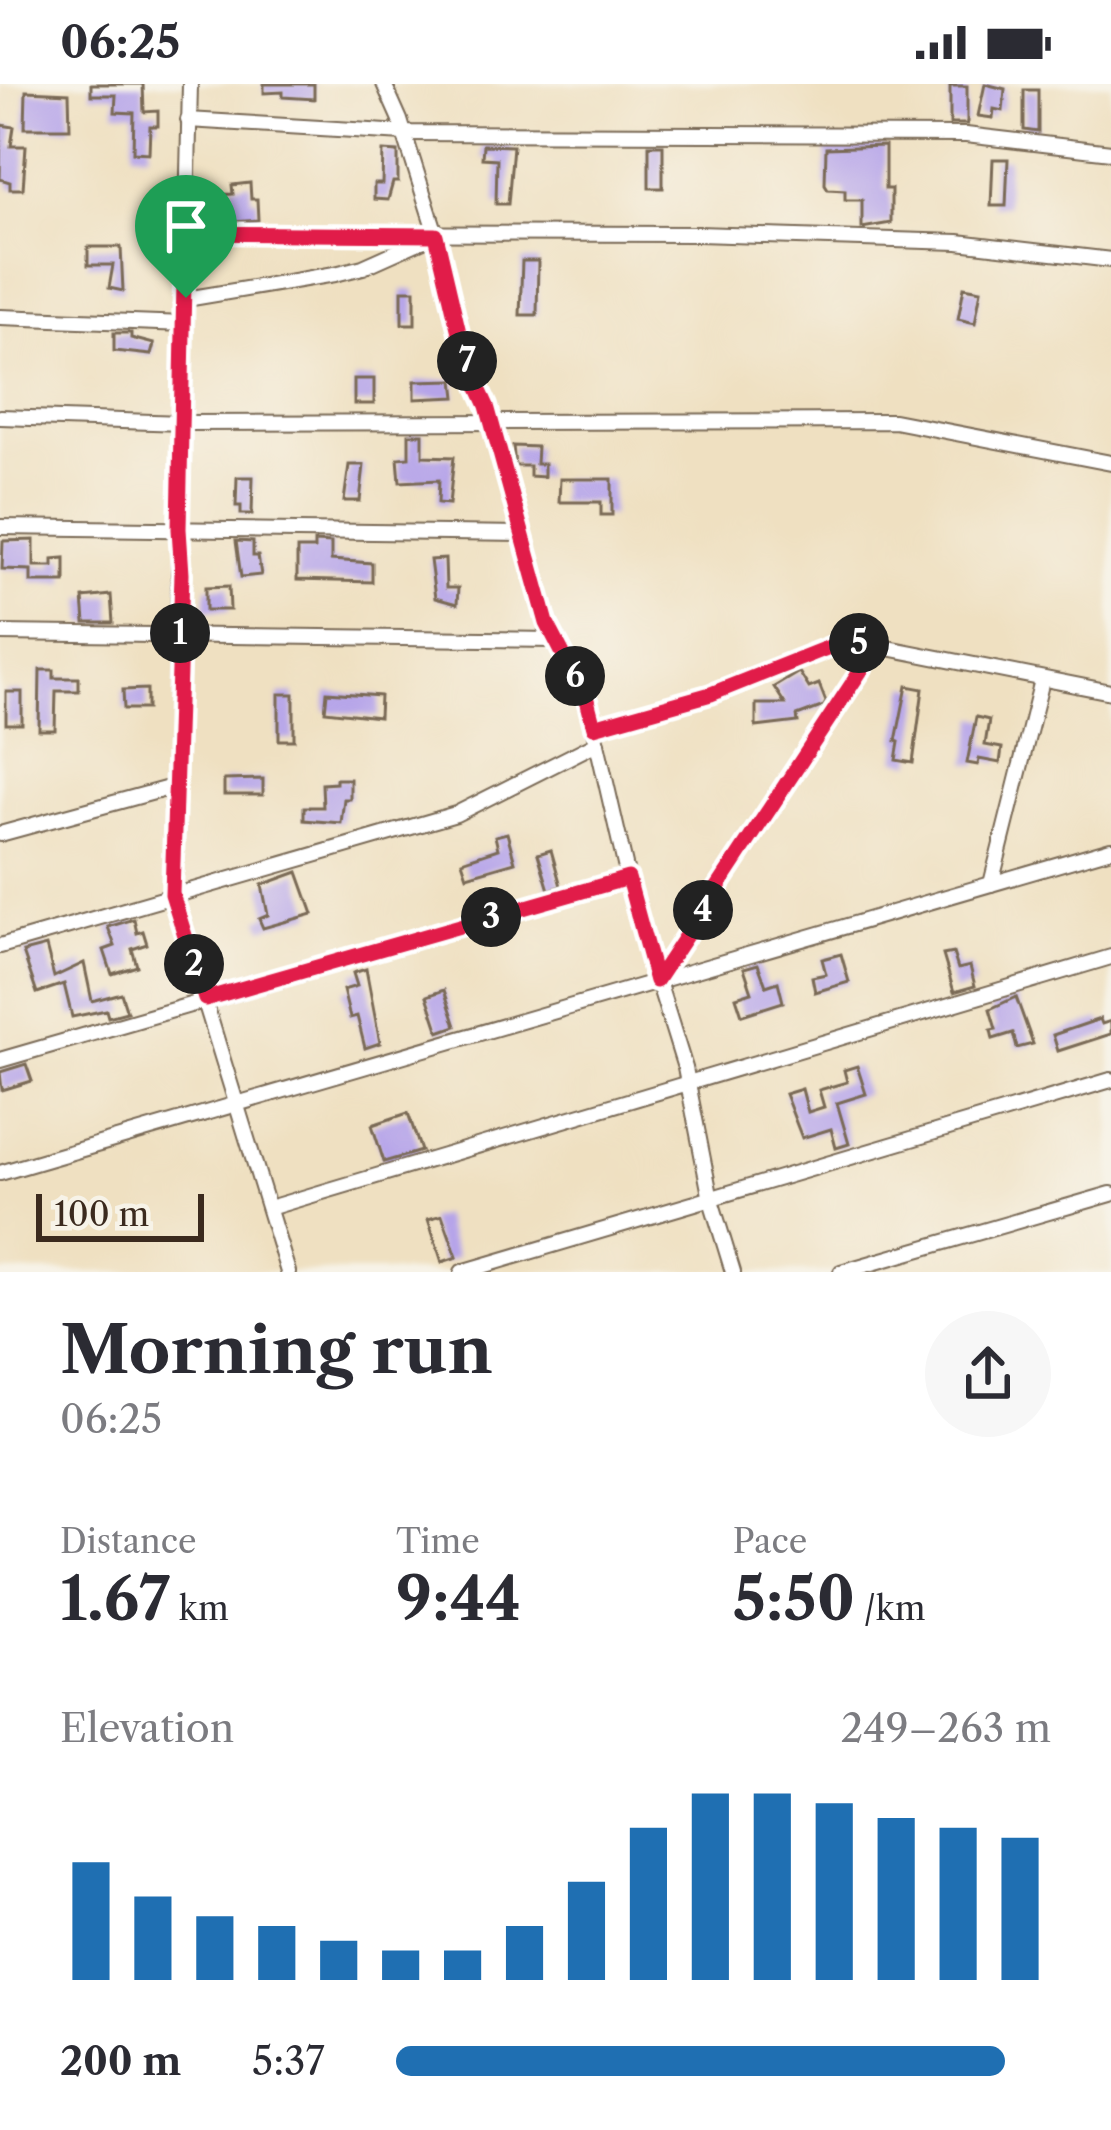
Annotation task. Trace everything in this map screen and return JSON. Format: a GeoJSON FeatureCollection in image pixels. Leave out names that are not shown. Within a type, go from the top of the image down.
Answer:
{"type":"FeatureCollection","features":[{"type":"Feature","properties":{"kind":"street"},"geometry":{"type":"LineString","coordinates":[[190,84],[172,894],[289,1272]]}},
{"type":"Feature","properties":{"kind":"street"},"geometry":{"type":"LineString","coordinates":[[384,84],[436,235],[465,358],[491,421],[547,623],[587,700],[628,878],[687,1084],[711,1200],[733,1272]]}},
{"type":"Feature","properties":{"kind":"street"},"geometry":{"type":"LineString","coordinates":[[188,120],[404,133],[966,136],[1111,152]]}},
{"type":"Feature","properties":{"kind":"street"},"geometry":{"type":"LineString","coordinates":[[185,233],[698,234],[958,242],[1111,260]]}},
{"type":"Feature","properties":{"kind":"street"},"geometry":{"type":"LineString","coordinates":[[186,298],[363,267],[436,235]]}},
{"type":"Feature","properties":{"kind":"street"},"geometry":{"type":"LineString","coordinates":[[0,317],[185,324]]}},
{"type":"Feature","properties":{"kind":"street"},"geometry":{"type":"LineString","coordinates":[[0,417],[183,423],[893,422],[1111,463]]}},
{"type":"Feature","properties":{"kind":"street"},"geometry":{"type":"LineString","coordinates":[[0,527],[523,534]]}},
{"type":"Feature","properties":{"kind":"street"},"geometry":{"type":"LineString","coordinates":[[0,633],[556,640]]}},
{"type":"Feature","properties":{"kind":"street"},"geometry":{"type":"LineString","coordinates":[[0,946],[456,814],[596,735],[847,640],[1111,692]]}},
{"type":"Feature","properties":{"kind":"street"},"geometry":{"type":"LineString","coordinates":[[656,981],[877,646]]}},
{"type":"Feature","properties":{"kind":"street"},"geometry":{"type":"LineString","coordinates":[[991,884],[1042,680]]}},
{"type":"Feature","properties":{"kind":"street"},"geometry":{"type":"LineString","coordinates":[[0,834],[176,786]]}},
{"type":"Feature","properties":{"kind":"street"},"geometry":{"type":"LineString","coordinates":[[0,1173],[1111,849]]}},
{"type":"Feature","properties":{"kind":"street"},"geometry":{"type":"LineString","coordinates":[[0,1060],[628,878]]}},
{"type":"Feature","properties":{"kind":"street"},"geometry":{"type":"LineString","coordinates":[[269,1208],[1111,957]]}},
{"type":"Feature","properties":{"kind":"street"},"geometry":{"type":"LineString","coordinates":[[462,1272],[1111,1080]]}},
{"type":"Feature","properties":{"kind":"street"},"geometry":{"type":"LineString","coordinates":[[841,1272],[1111,1194]]}},
{"type":"Feature","properties":{"kind":"building"},"geometry":{"type":"Polygon","coordinates":[[[91,84],[143,84],[144,112],[158,111],[158,126],[150,126],[149,153],[133,152],[134,113],[115,112],[116,95],[91,95],[91,84]]]}},
{"type":"Feature","properties":{"kind":"building"},"geometry":{"type":"Polygon","coordinates":[[[264,84],[314,84],[314,99],[264,93],[264,84]]]}},
{"type":"Feature","properties":{"kind":"building"},"geometry":{"type":"Polygon","coordinates":[[[985,84],[1005,89],[1003,111],[994,109],[993,118],[978,116],[985,84]]]}},
{"type":"Feature","properties":{"kind":"building"},"geometry":{"type":"Polygon","coordinates":[[[950,86],[967,86],[967,124],[950,124],[950,86]]]}},
{"type":"Feature","properties":{"kind":"building"},"geometry":{"type":"Polygon","coordinates":[[[1024,90],[1038,90],[1038,132],[1024,130],[1024,90]]]}},
{"type":"Feature","properties":{"kind":"building"},"geometry":{"type":"Polygon","coordinates":[[[26,91],[69,93],[70,128],[25,128],[26,91]]]}},
{"type":"Feature","properties":{"kind":"building"},"geometry":{"type":"Polygon","coordinates":[[[1,125],[14,127],[11,146],[26,146],[23,189],[10,189],[10,182],[0,179],[1,125]]]}},
{"type":"Feature","properties":{"kind":"building"},"geometry":{"type":"Polygon","coordinates":[[[483,145],[513,146],[508,204],[496,204],[497,159],[482,158],[483,145]]]}},
{"type":"Feature","properties":{"kind":"building"},"geometry":{"type":"Polygon","coordinates":[[[649,145],[663,145],[663,188],[649,188],[649,145]]]}},
{"type":"Feature","properties":{"kind":"building"},"geometry":{"type":"Polygon","coordinates":[[[885,146],[891,223],[862,228],[862,200],[845,200],[845,190],[828,189],[825,184],[826,148],[885,146]]]}},
{"type":"Feature","properties":{"kind":"building"},"geometry":{"type":"Polygon","coordinates":[[[383,151],[398,152],[398,182],[393,182],[388,200],[374,199],[374,184],[382,184],[383,151]]]}},
{"type":"Feature","properties":{"kind":"building"},"geometry":{"type":"Polygon","coordinates":[[[993,159],[1008,159],[1006,206],[991,206],[993,159]]]}},
{"type":"Feature","properties":{"kind":"building"},"geometry":{"type":"Polygon","coordinates":[[[250,183],[258,220],[234,222],[233,212],[214,212],[214,195],[233,194],[232,185],[250,183]]]}},
{"type":"Feature","properties":{"kind":"building"},"geometry":{"type":"Polygon","coordinates":[[[88,247],[121,247],[123,291],[109,288],[113,265],[88,265],[88,247]]]}},
{"type":"Feature","properties":{"kind":"building"},"geometry":{"type":"Polygon","coordinates":[[[522,261],[538,261],[537,315],[520,315],[522,261]]]}},
{"type":"Feature","properties":{"kind":"building"},"geometry":{"type":"Polygon","coordinates":[[[964,287],[981,290],[975,323],[958,319],[964,287]]]}},
{"type":"Feature","properties":{"kind":"building"},"geometry":{"type":"Polygon","coordinates":[[[402,290],[415,290],[415,324],[402,324],[402,290]]]}},
{"type":"Feature","properties":{"kind":"building"},"geometry":{"type":"Polygon","coordinates":[[[114,333],[131,333],[131,338],[154,344],[151,355],[114,351],[114,333]]]}},
{"type":"Feature","properties":{"kind":"building"},"geometry":{"type":"Polygon","coordinates":[[[354,379],[374,379],[374,404],[354,404],[354,379]]]}},
{"type":"Feature","properties":{"kind":"building"},"geometry":{"type":"Polygon","coordinates":[[[454,380],[456,397],[415,399],[415,381],[454,380]]]}},
{"type":"Feature","properties":{"kind":"building"},"geometry":{"type":"Polygon","coordinates":[[[409,434],[423,434],[423,456],[454,457],[449,504],[438,503],[439,480],[400,482],[398,458],[409,457],[409,434]]]}},
{"type":"Feature","properties":{"kind":"building"},"geometry":{"type":"Polygon","coordinates":[[[513,446],[537,447],[536,464],[544,464],[544,477],[530,476],[530,466],[515,466],[513,446]]]}},
{"type":"Feature","properties":{"kind":"building"},"geometry":{"type":"Polygon","coordinates":[[[349,465],[364,465],[360,501],[344,501],[349,465]]]}},
{"type":"Feature","properties":{"kind":"building"},"geometry":{"type":"Polygon","coordinates":[[[237,477],[253,477],[252,514],[241,514],[241,506],[236,506],[237,477]]]}},
{"type":"Feature","properties":{"kind":"building"},"geometry":{"type":"Polygon","coordinates":[[[560,479],[612,479],[612,515],[601,515],[601,502],[559,502],[560,479]]]}},
{"type":"Feature","properties":{"kind":"building"},"geometry":{"type":"Polygon","coordinates":[[[34,540],[34,566],[53,566],[53,559],[65,558],[65,582],[31,582],[31,570],[2,569],[3,541],[34,540]]]}},
{"type":"Feature","properties":{"kind":"building"},"geometry":{"type":"Polygon","coordinates":[[[236,541],[253,542],[261,575],[241,577],[236,541]]]}},
{"type":"Feature","properties":{"kind":"building"},"geometry":{"type":"Polygon","coordinates":[[[314,542],[331,543],[331,560],[372,563],[372,582],[297,580],[297,549],[314,549],[314,542]]]}},
{"type":"Feature","properties":{"kind":"building"},"geometry":{"type":"Polygon","coordinates":[[[445,559],[446,588],[458,588],[457,604],[435,598],[430,560],[445,559]]]}},
{"type":"Feature","properties":{"kind":"building"},"geometry":{"type":"Polygon","coordinates":[[[229,586],[230,610],[206,610],[206,587],[229,586]]]}},
{"type":"Feature","properties":{"kind":"building"},"geometry":{"type":"Polygon","coordinates":[[[111,595],[113,623],[85,623],[83,598],[111,595]]]}},
{"type":"Feature","properties":{"kind":"building"},"geometry":{"type":"Polygon","coordinates":[[[40,670],[54,670],[54,678],[79,678],[79,691],[56,691],[55,730],[39,730],[40,670]]]}},
{"type":"Feature","properties":{"kind":"building"},"geometry":{"type":"Polygon","coordinates":[[[799,672],[809,688],[819,684],[824,706],[797,716],[798,722],[756,727],[756,704],[785,704],[774,687],[799,672]]]}},
{"type":"Feature","properties":{"kind":"building"},"geometry":{"type":"Polygon","coordinates":[[[907,686],[923,689],[913,763],[896,760],[907,686]]]}},
{"type":"Feature","properties":{"kind":"building"},"geometry":{"type":"Polygon","coordinates":[[[147,689],[147,709],[124,709],[123,690],[147,689]]]}},
{"type":"Feature","properties":{"kind":"building"},"geometry":{"type":"Polygon","coordinates":[[[6,692],[22,692],[22,724],[6,724],[6,692]]]}},
{"type":"Feature","properties":{"kind":"building"},"geometry":{"type":"Polygon","coordinates":[[[327,692],[380,696],[379,717],[325,711],[327,692]]]}},
{"type":"Feature","properties":{"kind":"building"},"geometry":{"type":"Polygon","coordinates":[[[279,694],[294,694],[294,740],[279,740],[279,694]]]}},
{"type":"Feature","properties":{"kind":"building"},"geometry":{"type":"Polygon","coordinates":[[[976,717],[989,720],[985,745],[1002,748],[1000,763],[979,759],[978,765],[967,763],[976,717]]]}},
{"type":"Feature","properties":{"kind":"building"},"geometry":{"type":"Polygon","coordinates":[[[263,779],[263,795],[224,795],[224,780],[263,779]]]}},
{"type":"Feature","properties":{"kind":"building"},"geometry":{"type":"Polygon","coordinates":[[[336,779],[350,779],[350,799],[344,799],[341,823],[304,820],[304,807],[323,807],[322,784],[336,783],[336,779]]]}},
{"type":"Feature","properties":{"kind":"building"},"geometry":{"type":"Polygon","coordinates":[[[507,833],[515,862],[467,876],[462,861],[498,849],[495,836],[507,833]]]}},
{"type":"Feature","properties":{"kind":"building"},"geometry":{"type":"Polygon","coordinates":[[[551,850],[561,886],[549,890],[538,854],[551,850]]]}},
{"type":"Feature","properties":{"kind":"building"},"geometry":{"type":"Polygon","coordinates":[[[298,872],[313,914],[263,928],[259,919],[268,915],[262,885],[298,872]]]}},
{"type":"Feature","properties":{"kind":"building"},"geometry":{"type":"Polygon","coordinates":[[[134,919],[137,933],[143,931],[147,944],[132,949],[137,966],[112,974],[104,950],[115,946],[108,927],[134,919]]]}},
{"type":"Feature","properties":{"kind":"building"},"geometry":{"type":"Polygon","coordinates":[[[46,946],[54,977],[84,963],[92,1001],[121,993],[127,1012],[108,1017],[106,1010],[72,1017],[64,984],[37,993],[23,952],[46,946]]]}},
{"type":"Feature","properties":{"kind":"building"},"geometry":{"type":"Polygon","coordinates":[[[953,953],[958,969],[970,966],[975,986],[954,992],[943,955],[953,953]]]}},
{"type":"Feature","properties":{"kind":"building"},"geometry":{"type":"Polygon","coordinates":[[[841,954],[849,982],[815,992],[812,977],[826,974],[822,959],[841,954]]]}},
{"type":"Feature","properties":{"kind":"building"},"geometry":{"type":"Polygon","coordinates":[[[758,964],[766,986],[778,982],[783,1002],[742,1015],[736,997],[752,992],[744,968],[758,964]]]}},
{"type":"Feature","properties":{"kind":"building"},"geometry":{"type":"Polygon","coordinates":[[[366,969],[380,1043],[365,1048],[357,1016],[350,1018],[343,990],[357,986],[353,973],[366,969]]]}},
{"type":"Feature","properties":{"kind":"building"},"geometry":{"type":"Polygon","coordinates":[[[444,990],[456,1026],[439,1032],[427,996],[444,990]]]}},
{"type":"Feature","properties":{"kind":"building"},"geometry":{"type":"Polygon","coordinates":[[[1016,997],[1033,1044],[1017,1048],[1013,1033],[993,1039],[991,1030],[996,1029],[990,1009],[1016,997]]]}},
{"type":"Feature","properties":{"kind":"building"},"geometry":{"type":"Polygon","coordinates":[[[1100,1019],[1102,1024],[1111,1021],[1111,1034],[1058,1051],[1053,1035],[1100,1019]]]}},
{"type":"Feature","properties":{"kind":"building"},"geometry":{"type":"Polygon","coordinates":[[[26,1064],[32,1081],[2,1090],[0,1072],[26,1064]]]}},
{"type":"Feature","properties":{"kind":"building"},"geometry":{"type":"Polygon","coordinates":[[[857,1066],[866,1094],[837,1103],[849,1144],[836,1148],[831,1129],[802,1138],[785,1094],[802,1089],[808,1112],[824,1107],[819,1090],[847,1082],[844,1070],[857,1066]]]}},
{"type":"Feature","properties":{"kind":"building"},"geometry":{"type":"Polygon","coordinates":[[[408,1113],[421,1151],[384,1162],[372,1125],[408,1113]]]}},
{"type":"Feature","properties":{"kind":"building"},"geometry":{"type":"Polygon","coordinates":[[[442,1215],[457,1257],[442,1262],[428,1219],[442,1215]]]}},
{"type":"Feature","properties":{"kind":"route"},"geometry":{"type":"LineString","coordinates":[[185,233],[436,235],[465,358],[487,406],[547,623],[587,700],[594,727],[711,694],[847,640],[877,646],[656,981],[628,878],[205,999],[172,894],[186,298],[185,233]]}}]}
